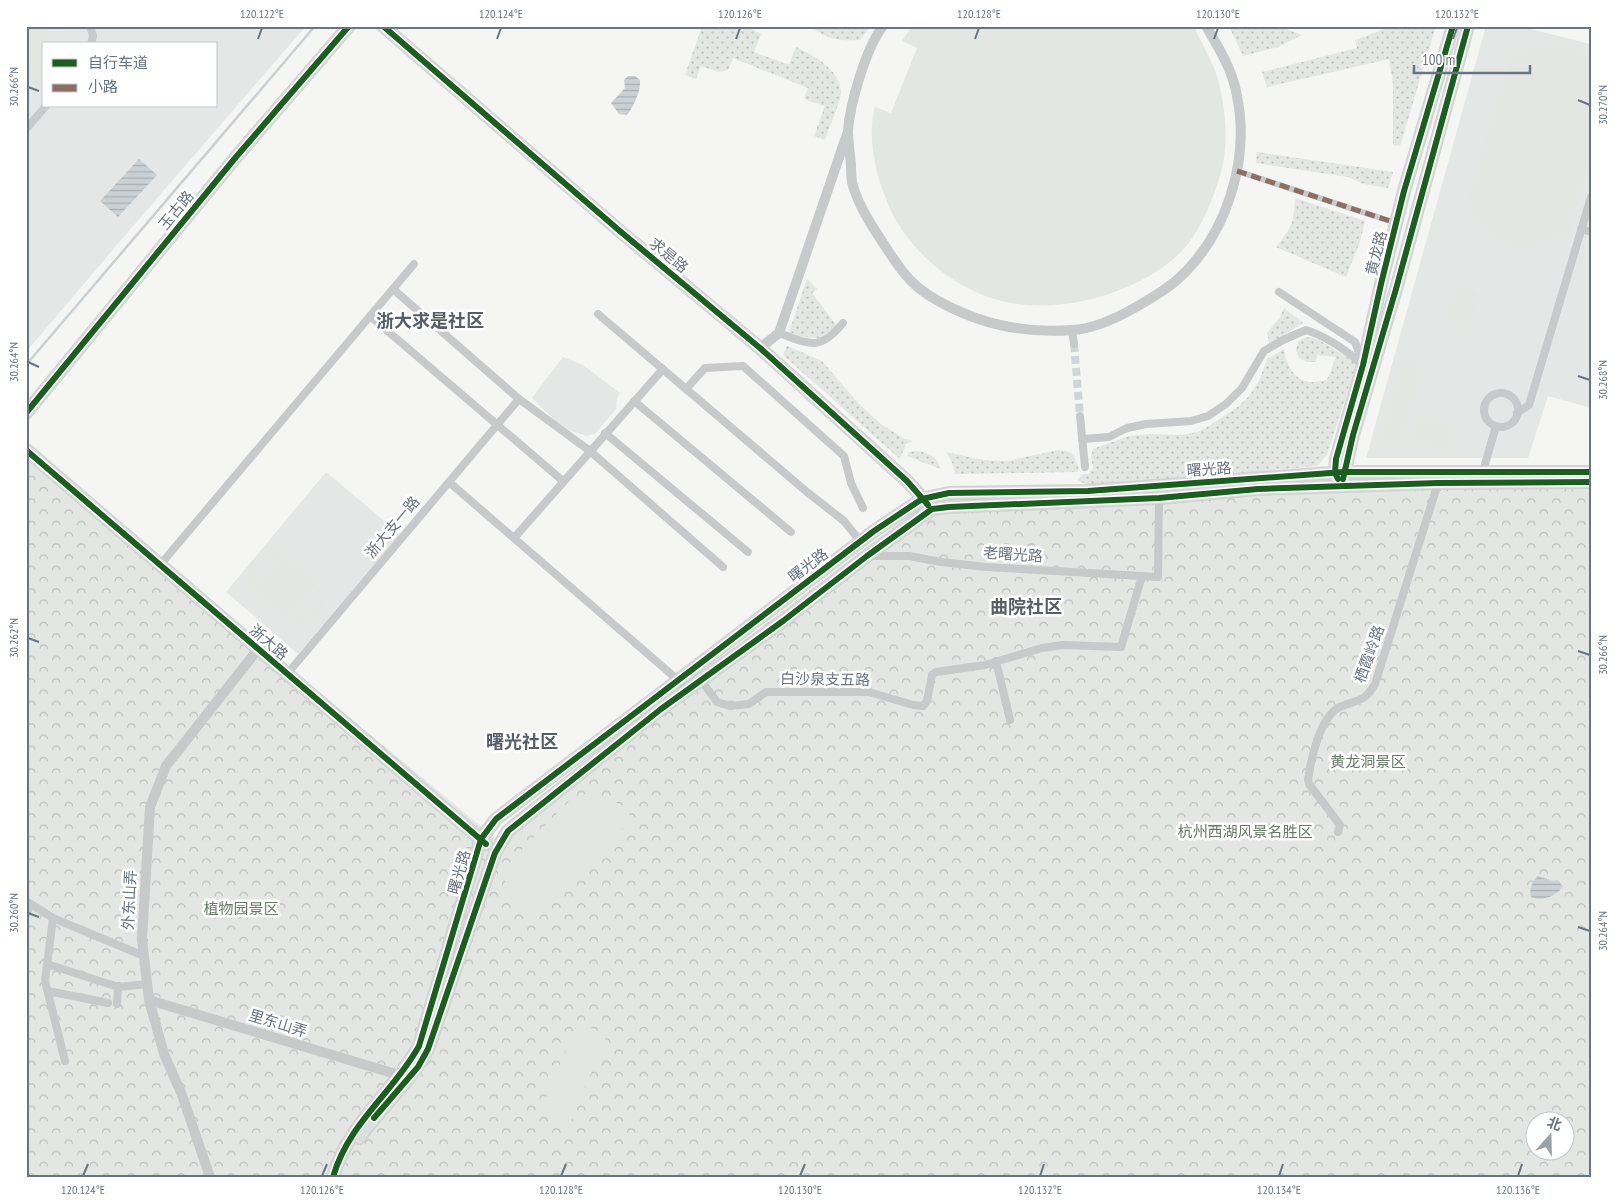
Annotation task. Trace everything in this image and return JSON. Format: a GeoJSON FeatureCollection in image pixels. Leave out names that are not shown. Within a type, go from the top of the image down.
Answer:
{"type":"FeatureCollection","features":[{"type":"Feature","properties":{"kind":"main road","name":"玉古路"},"geometry":{"type":"LineString","coordinates":[[27,409],[230,164],[349,26]]}},
{"type":"Feature","properties":{"kind":"main road","name":"求是路"},"geometry":{"type":"LineString","coordinates":[[384,26],[621,232],[760,348],[907,481],[932,509]]}},
{"type":"Feature","properties":{"kind":"main road","name":"黄龙路"},"geometry":{"type":"LineString","coordinates":[[1339,472],[1336,458],[1363,365],[1396,222],[1453,26]]}},
{"type":"Feature","properties":{"kind":"main road","name":"黄龙路"},"geometry":{"type":"LineString","coordinates":[[1339,472],[1424,185],[1468,26]]}},
{"type":"Feature","properties":{"kind":"main road"},"geometry":{"type":"LineString","coordinates":[[1407,181],[1409,188],[1414,191],[1419,190],[1424,185]]}},
{"type":"Feature","properties":{"kind":"main road","name":"浙大路"},"geometry":{"type":"LineString","coordinates":[[26,450],[286,674],[482,839],[495,853]]}},
{"type":"Feature","properties":{"kind":"main road"},"geometry":{"type":"LineString","coordinates":[[1339,472],[1342,486]]}},
{"type":"Feature","properties":{"kind":"main road","name":"曙光路"},"geometry":{"type":"LineString","coordinates":[[333,1177],[348,1141],[363,1118],[410,1063],[419,1046],[482,839],[496,819],[860,541],[922,499],[949,493],[1088,491],[1339,472],[1591,472]]}},
{"type":"Feature","properties":{"kind":"main road","name":"曙光路"},"geometry":{"type":"LineString","coordinates":[[340,1177],[356,1141],[370,1122],[418,1068],[428,1049],[495,853],[508,831],[686,691],[783,622],[867,556],[932,509],[959,506],[1159,498],[1248,490],[1342,486],[1591,482]]}},
{"type":"Feature","properties":{"kind":"street"},"geometry":{"type":"LineString","coordinates":[[90,26],[93,36],[92,42]]}},
{"type":"Feature","properties":{"kind":"street"},"geometry":{"type":"LineString","coordinates":[[760,348],[779,333],[848,130],[866,57],[883,26]]}},
{"type":"Feature","properties":{"kind":"street"},"geometry":{"type":"LineString","coordinates":[[848,130],[852,184],[870,225],[894,261],[912,282],[946,306],[986,322],[1019,329],[1072,330],[1094,326],[1120,316],[1152,298],[1178,279],[1197,258],[1218,228],[1231,196],[1240,148],[1237,95],[1226,62],[1206,26]]}},
{"type":"Feature","properties":{"kind":"street"},"geometry":{"type":"LineString","coordinates":[[26,129],[44,108]]}},
{"type":"Feature","properties":{"kind":"street"},"geometry":{"type":"LineString","coordinates":[[1237,171],[1396,222]]}},
{"type":"Feature","properties":{"kind":"street"},"geometry":{"type":"LineString","coordinates":[[1517,413],[1516,402],[1508,395],[1497,394],[1488,400],[1484,410],[1487,420],[1496,426],[1507,426],[1512,423],[1517,413],[1529,405],[1591,197]]}},
{"type":"Feature","properties":{"kind":"street"},"geometry":{"type":"LineString","coordinates":[[1581,229],[1591,232]]}},
{"type":"Feature","properties":{"kind":"street"},"geometry":{"type":"LineString","coordinates":[[160,565],[414,264]]}},
{"type":"Feature","properties":{"kind":"street"},"geometry":{"type":"LineString","coordinates":[[393,289],[519,399],[590,451],[724,567]]}},
{"type":"Feature","properties":{"kind":"street"},"geometry":{"type":"LineString","coordinates":[[1280,292],[1355,342],[1363,365]]}},
{"type":"Feature","properties":{"kind":"street"},"geometry":{"type":"LineString","coordinates":[[598,314],[800,486],[844,521],[860,541]]}},
{"type":"Feature","properties":{"kind":"street"},"geometry":{"type":"LineString","coordinates":[[370,316],[563,481]]}},
{"type":"Feature","properties":{"kind":"street"},"geometry":{"type":"LineString","coordinates":[[779,333],[809,343],[823,342],[830,338],[843,323]]}},
{"type":"Feature","properties":{"kind":"street"},"geometry":{"type":"LineString","coordinates":[[1072,330],[1074,344]]}},
{"type":"Feature","properties":{"kind":"street"},"geometry":{"type":"LineString","coordinates":[[1082,439],[1109,437],[1127,428],[1146,424],[1190,422],[1208,416],[1226,404],[1242,388],[1264,351],[1306,330],[1327,339],[1350,353],[1363,365]]}},
{"type":"Feature","properties":{"kind":"street"},"geometry":{"type":"LineString","coordinates":[[686,389],[705,368],[743,366],[844,456],[863,508]]}},
{"type":"Feature","properties":{"kind":"street"},"geometry":{"type":"LineString","coordinates":[[514,538],[662,369]]}},
{"type":"Feature","properties":{"kind":"street","name":"浙大支一路"},"geometry":{"type":"LineString","coordinates":[[286,674],[519,399]]}},
{"type":"Feature","properties":{"kind":"street"},"geometry":{"type":"LineString","coordinates":[[634,401],[791,532]]}},
{"type":"Feature","properties":{"kind":"street"},"geometry":{"type":"LineString","coordinates":[[1080,416],[1085,467]]}},
{"type":"Feature","properties":{"kind":"street"},"geometry":{"type":"LineString","coordinates":[[1483,471],[1496,426]]}},
{"type":"Feature","properties":{"kind":"street"},"geometry":{"type":"LineString","coordinates":[[605,433],[748,552]]}},
{"type":"Feature","properties":{"kind":"street"},"geometry":{"type":"LineString","coordinates":[[449,482],[678,680],[686,691]]}},
{"type":"Feature","properties":{"kind":"street","name":"栖霞岭路"},"geometry":{"type":"LineString","coordinates":[[1338,832],[1340,825],[1308,780],[1320,730],[1328,714],[1339,707],[1369,695],[1375,684],[1438,483]]}},
{"type":"Feature","properties":{"kind":"street","name":"老曙光路"},"geometry":{"type":"LineString","coordinates":[[867,556],[909,556],[986,567],[1158,577],[1159,498]]}},
{"type":"Feature","properties":{"kind":"street"},"geometry":{"type":"LineString","coordinates":[[1010,720],[996,661],[1042,648],[1063,645],[1121,647],[1142,576]]}},
{"type":"Feature","properties":{"kind":"street","name":"外东山弄"},"geometry":{"type":"LineString","coordinates":[[210,1177],[182,1095],[164,1054],[148,1000],[142,939],[150,807],[166,766],[258,649]]}},
{"type":"Feature","properties":{"kind":"street","name":"白沙泉支五路"},"geometry":{"type":"LineString","coordinates":[[701,680],[717,702],[730,706],[749,704],[766,692],[869,692],[913,705],[923,706],[927,701],[932,675],[936,672],[984,665],[996,661]]}},
{"type":"Feature","properties":{"kind":"street"},"geometry":{"type":"LineString","coordinates":[[26,916],[28,903],[53,918],[144,956]]}},
{"type":"Feature","properties":{"kind":"street"},"geometry":{"type":"LineString","coordinates":[[53,918],[45,981],[65,1061]]}},
{"type":"Feature","properties":{"kind":"street"},"geometry":{"type":"LineString","coordinates":[[47,964],[118,987],[147,984]]}},
{"type":"Feature","properties":{"kind":"street"},"geometry":{"type":"LineString","coordinates":[[116,1004],[118,987]]}},
{"type":"Feature","properties":{"kind":"street"},"geometry":{"type":"LineString","coordinates":[[48,991],[108,1004]]}},
{"type":"Feature","properties":{"kind":"street","name":"里东山弄"},"geometry":{"type":"LineString","coordinates":[[148,1000],[399,1075]]}},
{"type":"Feature","properties":{"kind":"shaded area"},"geometry":{"type":"Polygon","coordinates":[[[26,26],[306,26],[26,352],[26,26]]]}},
{"type":"Feature","properties":{"kind":"shaded area"},"geometry":{"type":"Polygon","coordinates":[[[1486,26],[1519,26],[1591,44],[1591,408],[1548,396],[1528,458],[1366,458],[1486,26]]]}},
{"type":"Feature","properties":{"kind":"shaded area"},"geometry":{"type":"Polygon","coordinates":[[[628,76],[635,76],[640,80],[638,94],[627,115],[619,114],[611,103],[625,88],[624,80],[628,76]]]}},
{"type":"Feature","properties":{"kind":"shaded area"},"geometry":{"type":"Polygon","coordinates":[[[139,159],[157,175],[118,217],[100,201],[139,159]]]}},
{"type":"Feature","properties":{"kind":"shaded area"},"geometry":{"type":"Polygon","coordinates":[[[563,357],[583,365],[620,393],[617,398],[616,409],[595,434],[586,436],[569,430],[556,421],[532,398],[563,357]]]}},
{"type":"Feature","properties":{"kind":"shaded area"},"geometry":{"type":"Polygon","coordinates":[[[326,472],[400,534],[298,654],[226,592],[326,472]]]}},
{"type":"Feature","properties":{"kind":"shaded area"},"geometry":{"type":"Polygon","coordinates":[[[1538,876],[1563,886],[1557,893],[1549,897],[1540,899],[1531,897],[1530,891],[1538,876]]]}},
{"type":"Feature","properties":{"kind":"green space"},"geometry":{"type":"Polygon","coordinates":[[[26,26],[47,26],[52,42],[42,42],[42,84],[26,102],[26,26]]]}},
{"type":"Feature","properties":{"kind":"green space"},"geometry":{"type":"Polygon","coordinates":[[[702,26],[746,26],[761,34],[754,52],[789,65],[796,47],[810,54],[831,70],[836,76],[841,92],[837,109],[825,140],[814,136],[825,106],[804,99],[808,88],[733,58],[728,70],[719,72],[701,66],[696,79],[685,75],[702,26]]]}},
{"type":"Feature","properties":{"kind":"green space"},"geometry":{"type":"Polygon","coordinates":[[[814,26],[871,26],[860,40],[842,40],[824,36],[814,29],[814,26]]]}},
{"type":"Feature","properties":{"kind":"green space"},"geometry":{"type":"Polygon","coordinates":[[[912,26],[1191,26],[1195,29],[1213,65],[1218,80],[1224,110],[1226,140],[1221,173],[1211,203],[1190,242],[1165,265],[1146,278],[1125,288],[1079,302],[1056,305],[1011,303],[991,298],[972,290],[935,266],[919,252],[894,217],[886,199],[873,153],[872,130],[875,107],[891,113],[917,48],[902,41],[912,26]]]}},
{"type":"Feature","properties":{"kind":"green space"},"geometry":{"type":"Polygon","coordinates":[[[1229,26],[1278,26],[1302,35],[1278,47],[1243,56],[1229,26]]]}},
{"type":"Feature","properties":{"kind":"green space"},"geometry":{"type":"Polygon","coordinates":[[[1388,26],[1436,26],[1400,146],[1393,145],[1393,84],[1389,59],[1267,87],[1262,72],[1357,48],[1355,40],[1388,26]]]}},
{"type":"Feature","properties":{"kind":"green space"},"geometry":{"type":"Polygon","coordinates":[[[1550,42],[1572,47],[1591,61],[1591,153],[1567,238],[1558,235],[1545,244],[1525,248],[1504,243],[1495,238],[1487,232],[1476,215],[1466,211],[1511,49],[1521,52],[1550,42]]]}},
{"type":"Feature","properties":{"kind":"green space"},"geometry":{"type":"Polygon","coordinates":[[[1257,152],[1393,172],[1388,188],[1364,184],[1348,177],[1256,163],[1257,152]]]}},
{"type":"Feature","properties":{"kind":"green space"},"geometry":{"type":"Polygon","coordinates":[[[1295,198],[1365,221],[1360,242],[1346,277],[1276,247],[1286,235],[1291,224],[1295,198]]]}},
{"type":"Feature","properties":{"kind":"green space"},"geometry":{"type":"Polygon","coordinates":[[[807,279],[817,289],[812,293],[837,326],[820,338],[803,337],[789,332],[807,279]]]}},
{"type":"Feature","properties":{"kind":"green space"},"geometry":{"type":"Polygon","coordinates":[[[1454,285],[1478,292],[1467,328],[1444,322],[1454,285]]]}},
{"type":"Feature","properties":{"kind":"green space"},"geometry":{"type":"Polygon","coordinates":[[[1284,308],[1303,323],[1269,344],[1267,333],[1280,317],[1284,308]]]}},
{"type":"Feature","properties":{"kind":"green space"},"geometry":{"type":"Polygon","coordinates":[[[1310,337],[1319,340],[1357,363],[1327,455],[1317,466],[1091,487],[1077,480],[1083,474],[1089,474],[1093,467],[1091,457],[1093,449],[1129,436],[1152,434],[1182,435],[1197,432],[1209,426],[1239,406],[1249,396],[1259,381],[1267,359],[1284,349],[1287,362],[1293,373],[1298,377],[1309,382],[1326,380],[1336,357],[1317,355],[1316,362],[1307,362],[1299,358],[1296,350],[1298,342],[1310,337]]]}},
{"type":"Feature","properties":{"kind":"green space"},"geometry":{"type":"Polygon","coordinates":[[[787,346],[822,361],[858,403],[882,425],[903,438],[913,441],[906,444],[900,459],[783,355],[787,346]]]}},
{"type":"Feature","properties":{"kind":"green space"},"geometry":{"type":"Polygon","coordinates":[[[1403,359],[1423,364],[1400,446],[1380,441],[1403,359]]]}},
{"type":"Feature","properties":{"kind":"green space"},"geometry":{"type":"Polygon","coordinates":[[[1419,417],[1456,427],[1450,451],[1413,440],[1419,417]]]}},
{"type":"Feature","properties":{"kind":"green space","name":"杭州西湖风景名胜区"},"geometry":{"type":"Polygon","coordinates":[[[31,444],[309,684],[495,838],[501,828],[514,816],[853,557],[916,510],[935,502],[1388,479],[1591,479],[1591,1177],[26,1177],[26,448],[31,444]]]}},
{"type":"Feature","properties":{"kind":"green space"},"geometry":{"type":"Polygon","coordinates":[[[1058,450],[1073,454],[1079,469],[1077,472],[955,474],[952,462],[946,452],[983,460],[1007,461],[1058,450]]]}},
{"type":"Feature","properties":{"kind":"green space"},"geometry":{"type":"Polygon","coordinates":[[[918,451],[932,456],[941,469],[907,456],[909,452],[918,451]]]}},
{"type":"Feature","properties":{"kind":"green space"},"geometry":{"type":"Polygon","coordinates":[[[275,547],[326,592],[319,613],[313,619],[302,623],[291,620],[271,606],[249,586],[247,575],[250,564],[256,558],[275,547]],[[274,557],[263,560],[256,566],[254,575],[258,585],[280,561],[274,557]],[[311,587],[289,612],[296,615],[303,614],[314,608],[317,598],[311,587]]]}},
{"type":"Feature","properties":{"kind":"green space"},"geometry":{"type":"Polygon","coordinates":[[[585,794],[597,796],[606,801],[613,810],[616,821],[626,812],[633,817],[534,923],[527,917],[533,909],[523,908],[516,904],[507,893],[505,885],[508,869],[512,860],[566,804],[574,798],[585,794]]]}},
{"type":"Feature","properties":{"kind":"green space"},"geometry":{"type":"Polygon","coordinates":[[[611,800],[626,807],[619,817],[610,802],[611,800]]]}},
{"type":"Feature","properties":{"kind":"green space"},"geometry":{"type":"Polygon","coordinates":[[[578,1022],[607,1035],[569,1126],[539,1114],[578,1022]]]}},
{"type":"Feature","properties":{"kind":"waterway"},"geometry":{"type":"LineString","coordinates":[[26,365],[315,26]]}},
{"type":"Feature","properties":{"kind":"tunnel"},"geometry":{"type":"LineString","coordinates":[[1074,344],[1080,416]]}},
{"type":"Feature","properties":{"kind":"marked path"},"geometry":{"type":"LineString","coordinates":[[1237,171],[1396,223]]}},
{"type":"Feature","properties":{"kind":"cycle path"},"geometry":{"type":"LineString","coordinates":[[26,413],[236,157],[349,26]]}},
{"type":"Feature","properties":{"kind":"cycle path"},"geometry":{"type":"LineString","coordinates":[[383,26],[621,232],[760,348],[907,481],[928,505]]}},
{"type":"Feature","properties":{"kind":"cycle path"},"geometry":{"type":"LineString","coordinates":[[1338,479],[1335,473],[1336,459],[1363,365],[1404,191],[1453,26]]}},
{"type":"Feature","properties":{"kind":"cycle path"},"geometry":{"type":"LineString","coordinates":[[1343,479],[1353,435],[1396,289],[1468,26]]}},
{"type":"Feature","properties":{"kind":"cycle path"},"geometry":{"type":"LineString","coordinates":[[26,450],[486,844]]}},
{"type":"Feature","properties":{"kind":"cycle path"},"geometry":{"type":"LineString","coordinates":[[333,1177],[340,1158],[360,1124],[397,1079],[419,1046],[481,839],[496,819],[874,531],[922,499],[949,493],[1088,491],[1344,472],[1591,472]]}},
{"type":"Feature","properties":{"kind":"cycle path"},"geometry":{"type":"LineString","coordinates":[[374,1118],[418,1067],[428,1049],[495,853],[508,831],[661,709],[783,621],[932,509],[1159,498],[1258,489],[1438,483],[1591,482]]}},
{"type":"Feature","properties":{"kind":"district","name":"浙大求是社区"},"geometry":{"type":"Point","coordinates":[430,320]}},
{"type":"Feature","properties":{"kind":"district","name":"曲院社区"},"geometry":{"type":"Point","coordinates":[1026,606]}},
{"type":"Feature","properties":{"kind":"district","name":"曙光社区"},"geometry":{"type":"Point","coordinates":[522,741]}},
{"type":"Feature","properties":{"kind":"park label","name":"黄龙洞景区"},"geometry":{"type":"Point","coordinates":[1368,761]}},
{"type":"Feature","properties":{"kind":"park label","name":"植物园景区"},"geometry":{"type":"Point","coordinates":[241,908]}}]}
